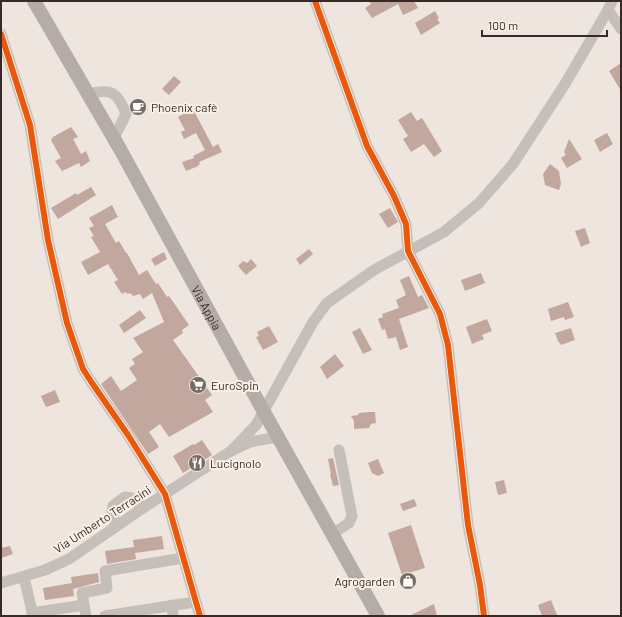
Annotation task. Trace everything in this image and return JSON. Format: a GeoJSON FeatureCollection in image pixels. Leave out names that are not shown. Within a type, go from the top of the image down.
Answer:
{"type":"FeatureCollection","features":[{"type":"Feature","properties":{"kind":"main road","name":"Via Appia"},"geometry":{"type":"LineString","coordinates":[[34,1],[114,138],[378,616]]}},
{"type":"Feature","properties":{"kind":"street"},"geometry":{"type":"LineString","coordinates":[[315,1],[367,146],[394,196],[406,224],[408,251],[440,314],[448,345],[468,525],[480,585],[484,616]]}},
{"type":"Feature","properties":{"kind":"street"},"geometry":{"type":"LineString","coordinates":[[231,451],[256,424],[264,412],[313,322],[327,304],[374,270],[444,232],[479,203],[513,164],[565,84],[610,6]]}},
{"type":"Feature","properties":{"kind":"street"},"geometry":{"type":"LineString","coordinates":[[610,6],[621,30]]}},
{"type":"Feature","properties":{"kind":"street"},"geometry":{"type":"LineString","coordinates":[[1,34],[30,125],[48,240],[67,322],[81,362],[92,383],[128,435],[165,494],[200,616]]}},
{"type":"Feature","properties":{"kind":"street"},"geometry":{"type":"LineString","coordinates":[[88,94],[107,91],[115,93],[119,99],[126,114],[114,138]]}},
{"type":"Feature","properties":{"kind":"street"},"geometry":{"type":"LineString","coordinates":[[231,451],[250,442],[278,437]]}},
{"type":"Feature","properties":{"kind":"street"},"geometry":{"type":"LineString","coordinates":[[332,534],[349,522],[352,516],[339,450]]}},
{"type":"Feature","properties":{"kind":"street","name":"Via Umberto Terracini"},"geometry":{"type":"LineString","coordinates":[[1,584],[45,570],[69,559],[143,508],[231,451]]}},
{"type":"Feature","properties":{"kind":"street"},"geometry":{"type":"LineString","coordinates":[[116,526],[112,512],[113,506],[125,497],[132,498],[143,508]]}},
{"type":"Feature","properties":{"kind":"street"},"geometry":{"type":"LineString","coordinates":[[24,577],[32,614],[85,610],[82,593],[107,588],[105,571],[183,558]]}},
{"type":"Feature","properties":{"kind":"street"},"geometry":{"type":"LineString","coordinates":[[105,616],[172,611],[195,602]]}},
{"type":"Feature","properties":{"kind":"building"},"geometry":{"type":"Polygon","coordinates":[[[369,1],[414,1],[418,8],[403,15],[398,4],[372,18],[365,8],[371,4],[369,1]]]}},
{"type":"Feature","properties":{"kind":"building"},"geometry":{"type":"Polygon","coordinates":[[[435,11],[439,18],[437,19],[440,23],[421,35],[415,23],[435,11]]]}},
{"type":"Feature","properties":{"kind":"building"},"geometry":{"type":"Polygon","coordinates":[[[621,63],[621,91],[609,71],[621,63]]]}},
{"type":"Feature","properties":{"kind":"building"},"geometry":{"type":"Polygon","coordinates":[[[174,76],[181,82],[169,95],[162,89],[174,76]]]}},
{"type":"Feature","properties":{"kind":"building"},"geometry":{"type":"Polygon","coordinates":[[[188,111],[189,114],[194,111],[213,147],[218,144],[222,152],[199,162],[200,164],[196,167],[186,171],[182,162],[194,158],[193,156],[205,150],[196,133],[184,139],[181,132],[185,130],[178,117],[188,111]]]}},
{"type":"Feature","properties":{"kind":"building"},"geometry":{"type":"Polygon","coordinates":[[[411,112],[417,121],[422,118],[442,151],[434,157],[424,144],[411,152],[403,139],[408,136],[398,120],[411,112]]]}},
{"type":"Feature","properties":{"kind":"building"},"geometry":{"type":"Polygon","coordinates":[[[71,127],[78,137],[73,139],[81,154],[86,151],[90,161],[81,167],[79,163],[62,171],[55,161],[61,158],[51,140],[53,137],[71,127]]]}},
{"type":"Feature","properties":{"kind":"building"},"geometry":{"type":"Polygon","coordinates":[[[607,133],[613,144],[600,152],[594,140],[607,133]]]}},
{"type":"Feature","properties":{"kind":"building"},"geometry":{"type":"Polygon","coordinates":[[[569,139],[582,159],[567,168],[561,158],[566,155],[564,152],[569,139]]]}},
{"type":"Feature","properties":{"kind":"building"},"geometry":{"type":"Polygon","coordinates":[[[550,164],[559,171],[561,184],[559,190],[545,185],[543,174],[550,164]]]}},
{"type":"Feature","properties":{"kind":"building"},"geometry":{"type":"Polygon","coordinates":[[[91,187],[96,195],[58,219],[51,208],[76,193],[77,195],[91,187]]]}},
{"type":"Feature","properties":{"kind":"building"},"geometry":{"type":"Polygon","coordinates":[[[112,205],[118,217],[105,224],[116,243],[119,241],[127,253],[139,275],[147,270],[167,297],[169,296],[189,325],[182,330],[183,333],[173,340],[212,395],[205,400],[213,412],[169,437],[160,424],[149,432],[159,447],[148,454],[101,384],[111,376],[121,391],[137,380],[129,368],[135,364],[132,359],[143,352],[133,338],[164,322],[152,293],[143,299],[140,294],[133,296],[130,293],[128,294],[125,292],[122,294],[114,282],[118,280],[108,264],[88,275],[81,262],[100,252],[91,237],[94,236],[89,228],[94,226],[89,218],[112,205]]]}},
{"type":"Feature","properties":{"kind":"building"},"geometry":{"type":"Polygon","coordinates":[[[390,208],[398,222],[388,228],[379,214],[390,208]]]}},
{"type":"Feature","properties":{"kind":"building"},"geometry":{"type":"Polygon","coordinates":[[[585,228],[590,243],[581,247],[575,231],[585,228]]]}},
{"type":"Feature","properties":{"kind":"building"},"geometry":{"type":"Polygon","coordinates":[[[309,249],[313,254],[300,265],[296,259],[309,249]]]}},
{"type":"Feature","properties":{"kind":"building"},"geometry":{"type":"Polygon","coordinates":[[[164,252],[167,259],[155,266],[151,259],[164,252]]]}},
{"type":"Feature","properties":{"kind":"building"},"geometry":{"type":"Polygon","coordinates":[[[251,259],[257,266],[246,275],[238,266],[243,261],[247,263],[251,259]]]}},
{"type":"Feature","properties":{"kind":"building"},"geometry":{"type":"Polygon","coordinates":[[[481,273],[485,283],[465,291],[461,280],[481,273]]]}},
{"type":"Feature","properties":{"kind":"building"},"geometry":{"type":"Polygon","coordinates":[[[409,276],[418,297],[422,295],[429,308],[399,319],[408,347],[400,350],[396,337],[388,339],[385,329],[382,330],[378,319],[383,317],[382,314],[399,308],[396,300],[406,295],[400,280],[409,276]]]}},
{"type":"Feature","properties":{"kind":"building"},"geometry":{"type":"Polygon","coordinates":[[[568,302],[574,317],[565,320],[564,317],[551,321],[548,309],[568,302]]]}},
{"type":"Feature","properties":{"kind":"building"},"geometry":{"type":"Polygon","coordinates":[[[140,310],[146,318],[124,333],[119,325],[140,310]]]}},
{"type":"Feature","properties":{"kind":"building"},"geometry":{"type":"Polygon","coordinates":[[[487,319],[492,331],[482,335],[484,339],[472,344],[466,327],[487,319]]]}},
{"type":"Feature","properties":{"kind":"building"},"geometry":{"type":"Polygon","coordinates":[[[269,326],[278,342],[263,350],[256,337],[259,336],[257,332],[269,326]]]}},
{"type":"Feature","properties":{"kind":"building"},"geometry":{"type":"Polygon","coordinates":[[[360,328],[372,350],[363,354],[352,332],[360,328]]]}},
{"type":"Feature","properties":{"kind":"building"},"geometry":{"type":"Polygon","coordinates":[[[571,328],[575,340],[561,345],[555,333],[571,328]]]}},
{"type":"Feature","properties":{"kind":"building"},"geometry":{"type":"Polygon","coordinates":[[[335,354],[344,366],[327,379],[320,367],[335,354]]]}},
{"type":"Feature","properties":{"kind":"building"},"geometry":{"type":"Polygon","coordinates":[[[55,390],[60,402],[46,407],[41,396],[55,390]]]}},
{"type":"Feature","properties":{"kind":"building"},"geometry":{"type":"Polygon","coordinates":[[[375,412],[376,423],[371,424],[369,428],[354,429],[354,421],[351,416],[375,412]]]}},
{"type":"Feature","properties":{"kind":"building"},"geometry":{"type":"Polygon","coordinates":[[[202,440],[212,455],[183,473],[173,456],[202,440]]]}},
{"type":"Feature","properties":{"kind":"building"},"geometry":{"type":"Polygon","coordinates":[[[333,458],[339,485],[333,486],[328,459],[333,458]]]}},
{"type":"Feature","properties":{"kind":"building"},"geometry":{"type":"Polygon","coordinates":[[[378,459],[384,473],[378,476],[372,473],[368,463],[378,459]]]}},
{"type":"Feature","properties":{"kind":"building"},"geometry":{"type":"Polygon","coordinates":[[[504,480],[507,493],[498,495],[495,482],[504,480]]]}},
{"type":"Feature","properties":{"kind":"building"},"geometry":{"type":"Polygon","coordinates":[[[414,499],[417,506],[403,511],[400,504],[414,499]]]}},
{"type":"Feature","properties":{"kind":"building"},"geometry":{"type":"Polygon","coordinates":[[[411,525],[425,568],[402,575],[388,533],[411,525]]]}},
{"type":"Feature","properties":{"kind":"building"},"geometry":{"type":"Polygon","coordinates":[[[162,536],[164,549],[135,553],[136,559],[107,564],[105,551],[134,547],[133,540],[162,536]]]}},
{"type":"Feature","properties":{"kind":"building"},"geometry":{"type":"Polygon","coordinates":[[[10,546],[13,554],[1,558],[1,548],[10,546]]]}},
{"type":"Feature","properties":{"kind":"building"},"geometry":{"type":"Polygon","coordinates":[[[98,573],[99,582],[73,589],[74,596],[45,600],[43,588],[72,583],[71,577],[98,573]]]}},
{"type":"Feature","properties":{"kind":"building"},"geometry":{"type":"Polygon","coordinates":[[[551,600],[557,615],[542,616],[538,605],[551,600]]]}},
{"type":"Feature","properties":{"kind":"building"},"geometry":{"type":"Polygon","coordinates":[[[434,604],[437,616],[409,616],[434,604]]]}},
{"type":"Feature","properties":{"kind":"cycle path"},"geometry":{"type":"LineString","coordinates":[[315,1],[367,146],[394,196],[406,224],[408,251],[440,314],[448,345],[468,525],[480,585],[484,616]]}},
{"type":"Feature","properties":{"kind":"cycle path"},"geometry":{"type":"LineString","coordinates":[[1,34],[30,125],[48,240],[67,323],[83,369],[128,435],[165,494],[200,616]]}},
{"type":"Feature","properties":{"kind":"place","name":"Phoenix cafè"},"geometry":{"type":"Point","coordinates":[138,107]}},
{"type":"Feature","properties":{"kind":"place","name":"EuroSpin"},"geometry":{"type":"Point","coordinates":[198,385]}},
{"type":"Feature","properties":{"kind":"place","name":"Lucignolo"},"geometry":{"type":"Point","coordinates":[197,463]}},
{"type":"Feature","properties":{"kind":"place","name":"Agrogarden"},"geometry":{"type":"Point","coordinates":[408,581]}}]}
